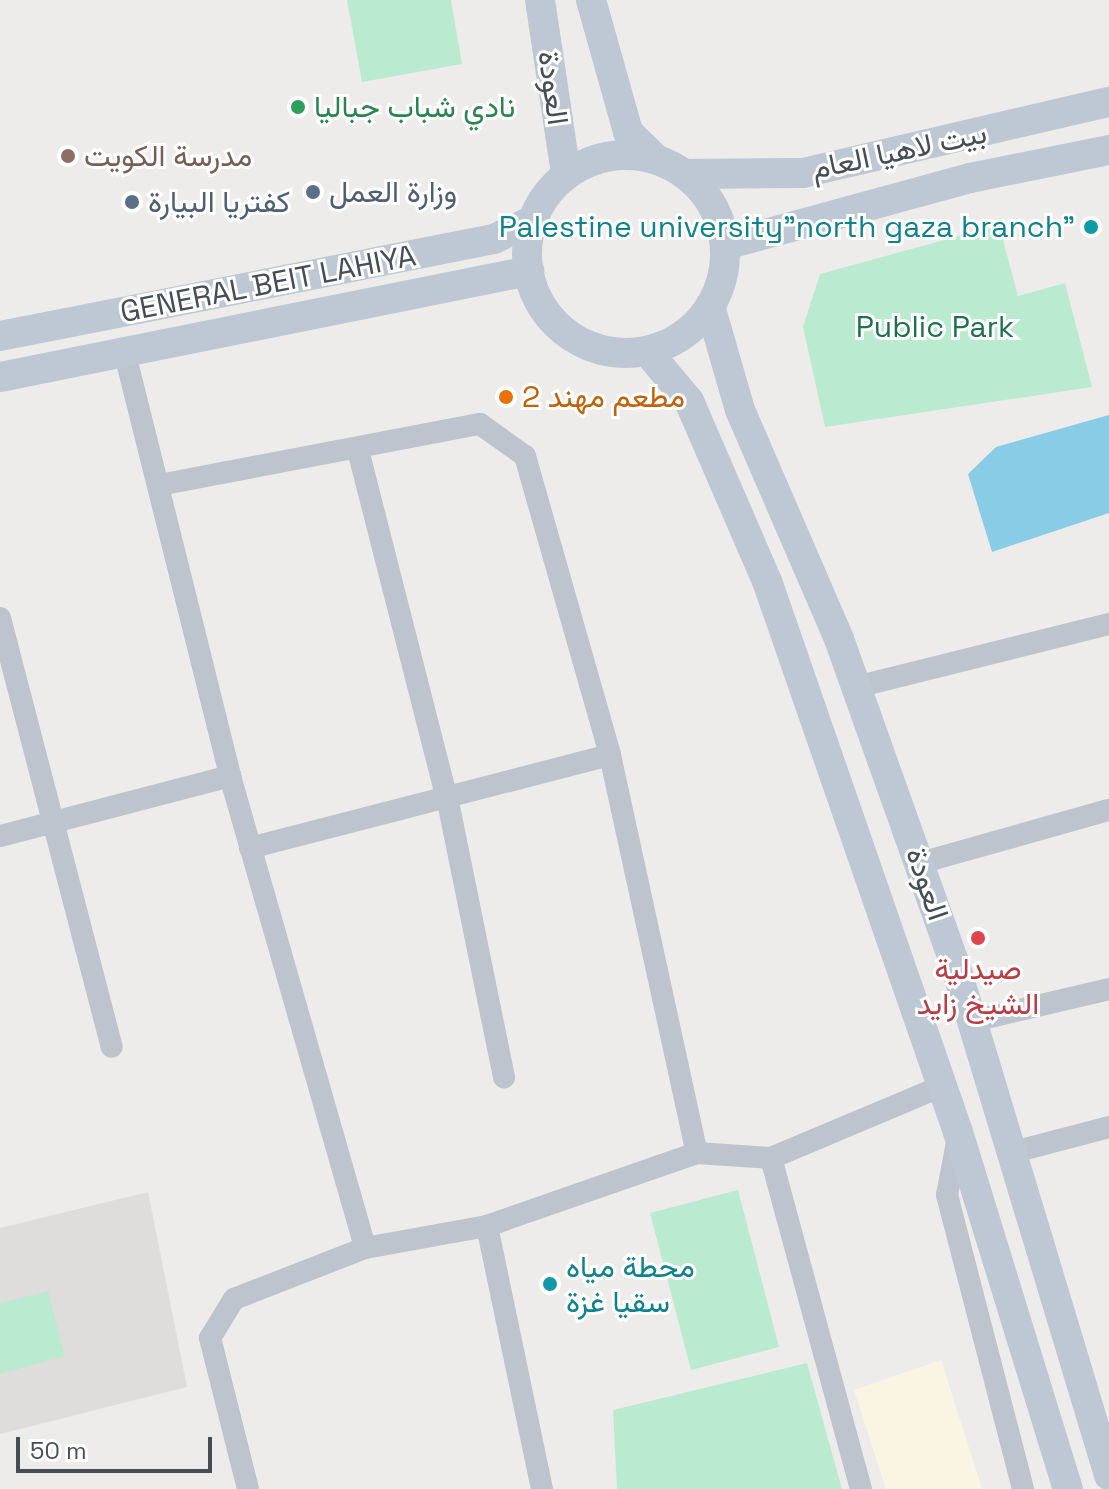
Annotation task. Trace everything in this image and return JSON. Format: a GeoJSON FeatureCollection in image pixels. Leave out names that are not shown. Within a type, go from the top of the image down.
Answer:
{"type":"FeatureCollection","features":[{"type":"Feature","properties":{"kind":"main road","name":"العودة"},"geometry":{"type":"LineString","coordinates":[[540,0],[566,175]]}},
{"type":"Feature","properties":{"kind":"main road","name":"العودة"},"geometry":{"type":"LineString","coordinates":[[591,0],[628,132],[655,158]]}},
{"type":"Feature","properties":{"kind":"main road","name":"بيت لاهيا العام"},"geometry":{"type":"LineString","coordinates":[[686,174],[803,173],[1109,102]]}},
{"type":"Feature","properties":{"kind":"main road","name":"بيت لاهيا العام"},"geometry":{"type":"LineString","coordinates":[[725,245],[970,178],[1109,150]]}},
{"type":"Feature","properties":{"kind":"main road"},"geometry":{"type":"LineString","coordinates":[[604,157],[655,158],[686,174],[709,199],[725,245],[710,306],[676,339],[647,351],[599,349],[571,336],[548,314],[529,271],[533,220],[566,175],[604,157]]}},
{"type":"Feature","properties":{"kind":"main road","name":"GENERAL BEIT LAHIYA"},"geometry":{"type":"LineString","coordinates":[[0,336],[494,239],[533,220]]}},
{"type":"Feature","properties":{"kind":"main road","name":"GENERAL BEIT LAHIYA"},"geometry":{"type":"LineString","coordinates":[[0,377],[529,271]]}},
{"type":"Feature","properties":{"kind":"main road","name":"العودة"},"geometry":{"type":"LineString","coordinates":[[710,306],[740,410],[856,687],[920,863],[973,1021],[1010,1153],[1109,1475]]}},
{"type":"Feature","properties":{"kind":"main road","name":"العودة"},"geometry":{"type":"LineString","coordinates":[[647,351],[689,401],[767,581],[958,1132],[1068,1489]]}},
{"type":"Feature","properties":{"kind":"street"},"geometry":{"type":"LineString","coordinates":[[125,354],[230,776],[365,1248]]}},
{"type":"Feature","properties":{"kind":"street"},"geometry":{"type":"LineString","coordinates":[[159,485],[358,450],[480,424],[525,456],[610,755],[697,1153]]}},
{"type":"Feature","properties":{"kind":"street"},"geometry":{"type":"LineString","coordinates":[[358,450],[448,802],[504,1077]]}},
{"type":"Feature","properties":{"kind":"street"},"geometry":{"type":"LineString","coordinates":[[0,618],[58,822],[112,1047]]}},
{"type":"Feature","properties":{"kind":"street"},"geometry":{"type":"LineString","coordinates":[[856,687],[1109,624]]}},
{"type":"Feature","properties":{"kind":"street"},"geometry":{"type":"LineString","coordinates":[[250,848],[448,802],[610,755]]}},
{"type":"Feature","properties":{"kind":"street"},"geometry":{"type":"LineString","coordinates":[[0,836],[230,776]]}},
{"type":"Feature","properties":{"kind":"street"},"geometry":{"type":"LineString","coordinates":[[920,863],[1109,810]]}},
{"type":"Feature","properties":{"kind":"street"},"geometry":{"type":"LineString","coordinates":[[973,1021],[1109,989]]}},
{"type":"Feature","properties":{"kind":"street"},"geometry":{"type":"LineString","coordinates":[[248,1489],[210,1338],[234,1299],[365,1248],[487,1226],[697,1153],[771,1158],[942,1086]]}},
{"type":"Feature","properties":{"kind":"street"},"geometry":{"type":"LineString","coordinates":[[1010,1153],[1109,1127]]}},
{"type":"Feature","properties":{"kind":"street"},"geometry":{"type":"LineString","coordinates":[[958,1132],[947,1195],[1023,1489]]}},
{"type":"Feature","properties":{"kind":"street"},"geometry":{"type":"LineString","coordinates":[[771,1158],[861,1489]]}},
{"type":"Feature","properties":{"kind":"street"},"geometry":{"type":"LineString","coordinates":[[487,1226],[542,1489]]}},
{"type":"Feature","properties":{"kind":"shaded area"},"geometry":{"type":"Polygon","coordinates":[[[148,1192],[187,1387],[0,1434],[0,1228],[148,1192]]]}},
{"type":"Feature","properties":{"kind":"shaded area"},"geometry":{"type":"Polygon","coordinates":[[[941,1360],[982,1489],[886,1489],[854,1390],[941,1360]]]}},
{"type":"Feature","properties":{"kind":"green space"},"geometry":{"type":"Polygon","coordinates":[[[347,0],[451,0],[462,64],[362,82],[347,0]]]}},
{"type":"Feature","properties":{"kind":"green space","name":"Public Park"},"geometry":{"type":"Polygon","coordinates":[[[999,225],[1018,296],[1065,283],[1092,387],[825,427],[803,327],[820,274],[999,225]]]}},
{"type":"Feature","properties":{"kind":"green space"},"geometry":{"type":"Polygon","coordinates":[[[738,1190],[779,1347],[691,1370],[650,1213],[738,1190]]]}},
{"type":"Feature","properties":{"kind":"green space"},"geometry":{"type":"Polygon","coordinates":[[[48,1291],[65,1356],[0,1374],[0,1303],[48,1291]]]}},
{"type":"Feature","properties":{"kind":"green space"},"geometry":{"type":"Polygon","coordinates":[[[807,1363],[842,1489],[617,1489],[613,1410],[807,1363]]]}},
{"type":"Feature","properties":{"kind":"water"},"geometry":{"type":"Polygon","coordinates":[[[1109,415],[1109,513],[992,552],[968,474],[996,447],[1109,415]]]}},
{"type":"Feature","properties":{"kind":"place","name":"نادي شباب جباليا"},"geometry":{"type":"Point","coordinates":[298,107]}},
{"type":"Feature","properties":{"kind":"place","name":"مدرسة الكويت"},"geometry":{"type":"Point","coordinates":[68,156]}},
{"type":"Feature","properties":{"kind":"place","name":"وزارة العمل"},"geometry":{"type":"Point","coordinates":[313,192]}},
{"type":"Feature","properties":{"kind":"place","name":"كفتريا البيارة"},"geometry":{"type":"Point","coordinates":[132,202]}},
{"type":"Feature","properties":{"kind":"place","name":"Palestine university\"north gaza branch\""},"geometry":{"type":"Point","coordinates":[1091,227]}},
{"type":"Feature","properties":{"kind":"place","name":"مطعم مهند 2"},"geometry":{"type":"Point","coordinates":[506,397]}},
{"type":"Feature","properties":{"kind":"place","name":"صيدلية الشيخ زايد"},"geometry":{"type":"Point","coordinates":[978,938]}},
{"type":"Feature","properties":{"kind":"place","name":"محطة مياه سقيا غزة"},"geometry":{"type":"Point","coordinates":[550,1284]}}]}
